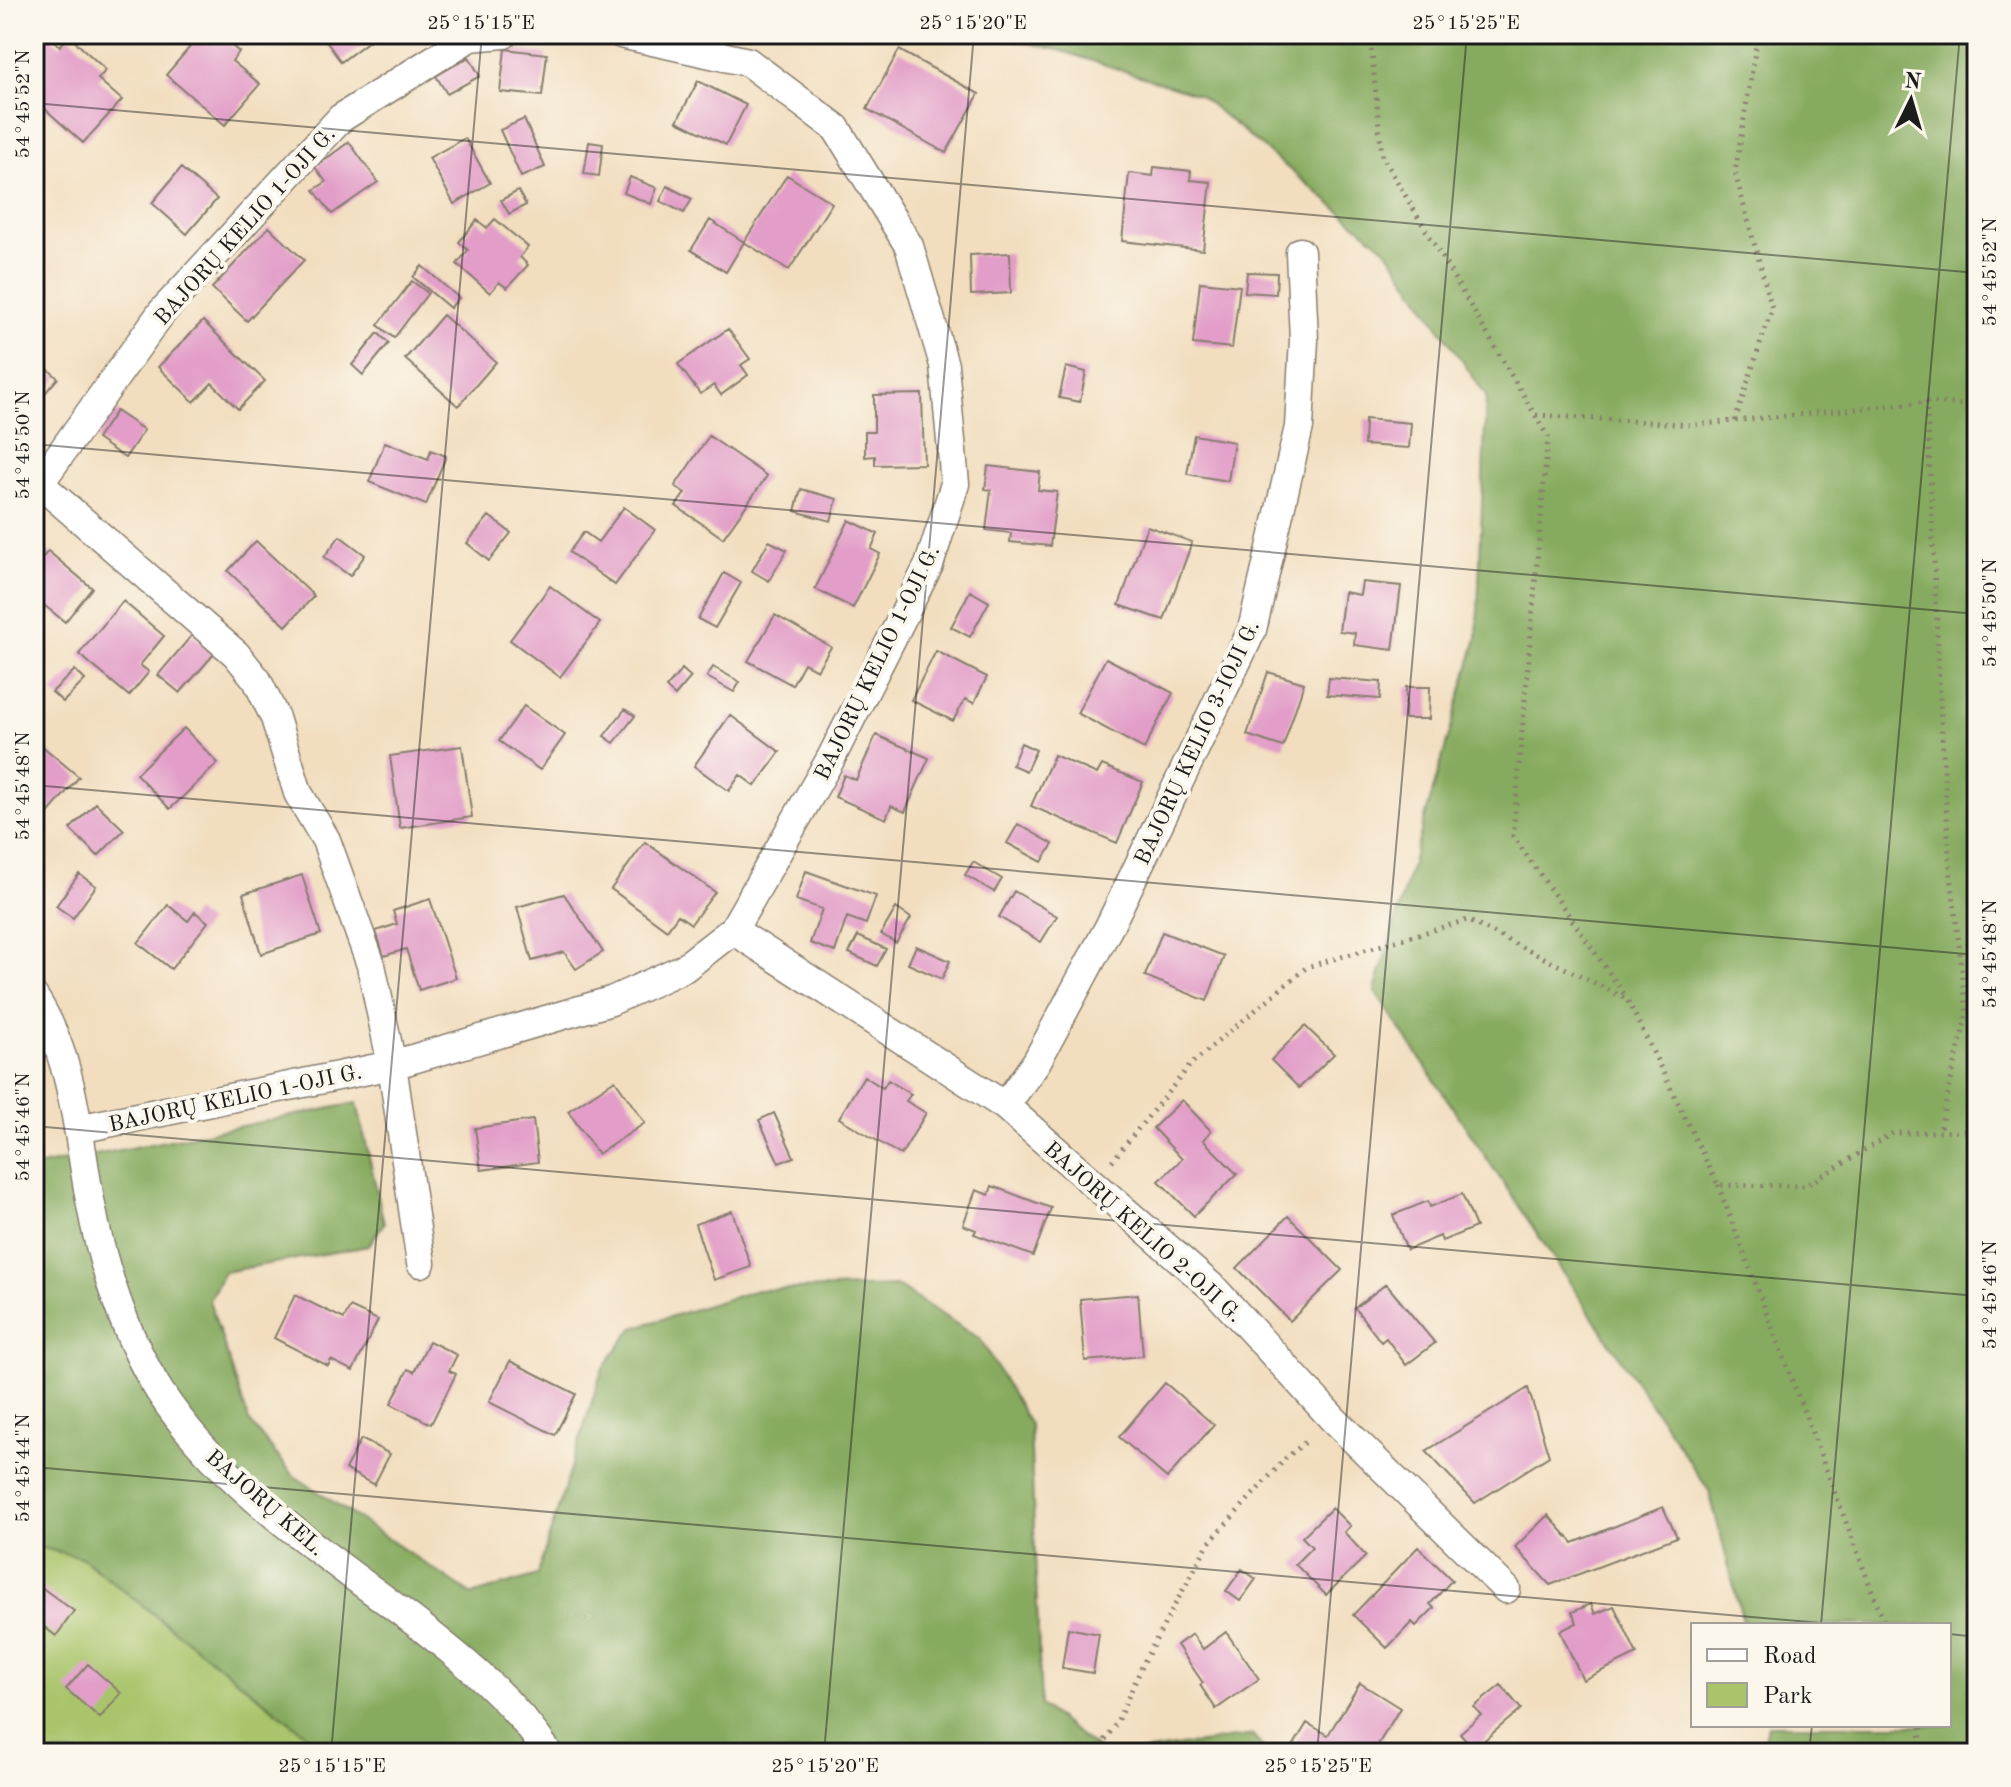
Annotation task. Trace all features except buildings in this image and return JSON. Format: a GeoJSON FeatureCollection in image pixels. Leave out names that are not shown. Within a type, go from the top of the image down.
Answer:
{"type":"FeatureCollection","features":[{"type":"Feature","properties":{"kind":"street","name":"BAJORŲ KELIO 1-OJI G."},"geometry":{"type":"LineString","coordinates":[[421,1263],[392,1065],[371,965],[326,840],[298,793],[275,718],[257,680],[236,654],[37,488],[162,312],[341,118],[470,37],[504,34]]}},
{"type":"Feature","properties":{"kind":"street","name":"BAJORŲ KELIO 1-OJI G."},"geometry":{"type":"LineString","coordinates":[[78,1129],[392,1065],[611,1001],[684,968],[733,930],[830,760],[929,565],[955,484],[944,365],[909,246],[836,128],[748,62],[621,34]]}},
{"type":"Feature","properties":{"kind":"street","name":"BAJORŲ KELIO 3-IOJI G."},"geometry":{"type":"LineString","coordinates":[[1005,1106],[1037,1061],[1110,925],[1252,630],[1299,427],[1304,340],[1300,252]]}},
{"type":"Feature","properties":{"kind":"street","name":"BAJORŲ KELIO 2-OJI G."},"geometry":{"type":"LineString","coordinates":[[733,930],[1005,1106],[1214,1289],[1333,1419],[1506,1589]]}},
{"type":"Feature","properties":{"kind":"street","name":"BAJORŲ KEL."},"geometry":{"type":"LineString","coordinates":[[34,997],[47,1017],[67,1067],[91,1207],[107,1269],[159,1391],[198,1443],[254,1498],[472,1667],[533,1730],[548,1753]]}},
{"type":"Feature","properties":{"kind":"path"},"geometry":{"type":"LineString","coordinates":[[1370,34],[1382,156],[1548,437],[1513,836],[1627,999],[1718,1185],[1884,1623]]}},
{"type":"Feature","properties":{"kind":"path"},"geometry":{"type":"LineString","coordinates":[[1735,421],[1772,308],[1735,173],[1758,34]]}},
{"type":"Feature","properties":{"kind":"path"},"geometry":{"type":"LineString","coordinates":[[1535,415],[1693,425],[1927,402],[1977,406]]}},
{"type":"Feature","properties":{"kind":"path"},"geometry":{"type":"LineString","coordinates":[[1927,402],[1950,868],[1967,1013],[1939,1132]]}},
{"type":"Feature","properties":{"kind":"path"},"geometry":{"type":"LineString","coordinates":[[1094,1183],[1191,1064],[1307,967],[1467,920],[1627,999]]}},
{"type":"Feature","properties":{"kind":"path"},"geometry":{"type":"LineString","coordinates":[[1718,1185],[1805,1186],[1893,1133],[1977,1131]]}},
{"type":"Feature","properties":{"kind":"path"},"geometry":{"type":"LineString","coordinates":[[1096,1753],[1116,1724],[1145,1660],[1208,1544],[1286,1458],[1333,1419]]}},
{"type":"Feature","properties":{"kind":"path"},"geometry":{"type":"LineString","coordinates":[[1918,1753],[1922,1727]]}},
{"type":"Feature","properties":{"kind":"green space"},"geometry":{"type":"Polygon","coordinates":[[[989,34],[1977,34],[1977,1753],[1762,1753],[1768,1727],[1951,1727],[1951,1623],[1743,1623],[1709,1491],[1375,991],[1477,638],[1486,396],[1386,249],[1199,95],[1059,50],[989,34]]]}},
{"type":"Feature","properties":{"kind":"green space"},"geometry":{"type":"Polygon","coordinates":[[[357,1103],[384,1223],[368,1246],[224,1272],[209,1300],[249,1421],[293,1475],[472,1595],[537,1575],[602,1370],[633,1328],[757,1290],[897,1286],[980,1339],[1030,1425],[1041,1706],[1103,1753],[330,1753],[81,1557],[34,1546],[34,1167],[357,1103]]]}},
{"type":"Feature","properties":{"kind":"green space"},"geometry":{"type":"Polygon","coordinates":[[[34,1546],[81,1557],[330,1753],[34,1753],[34,1546]]]}},
{"type":"Feature","properties":{"kind":"green space"},"geometry":{"type":"Polygon","coordinates":[[[1253,1735],[1267,1753],[1136,1753],[1253,1735]]]}}]}
